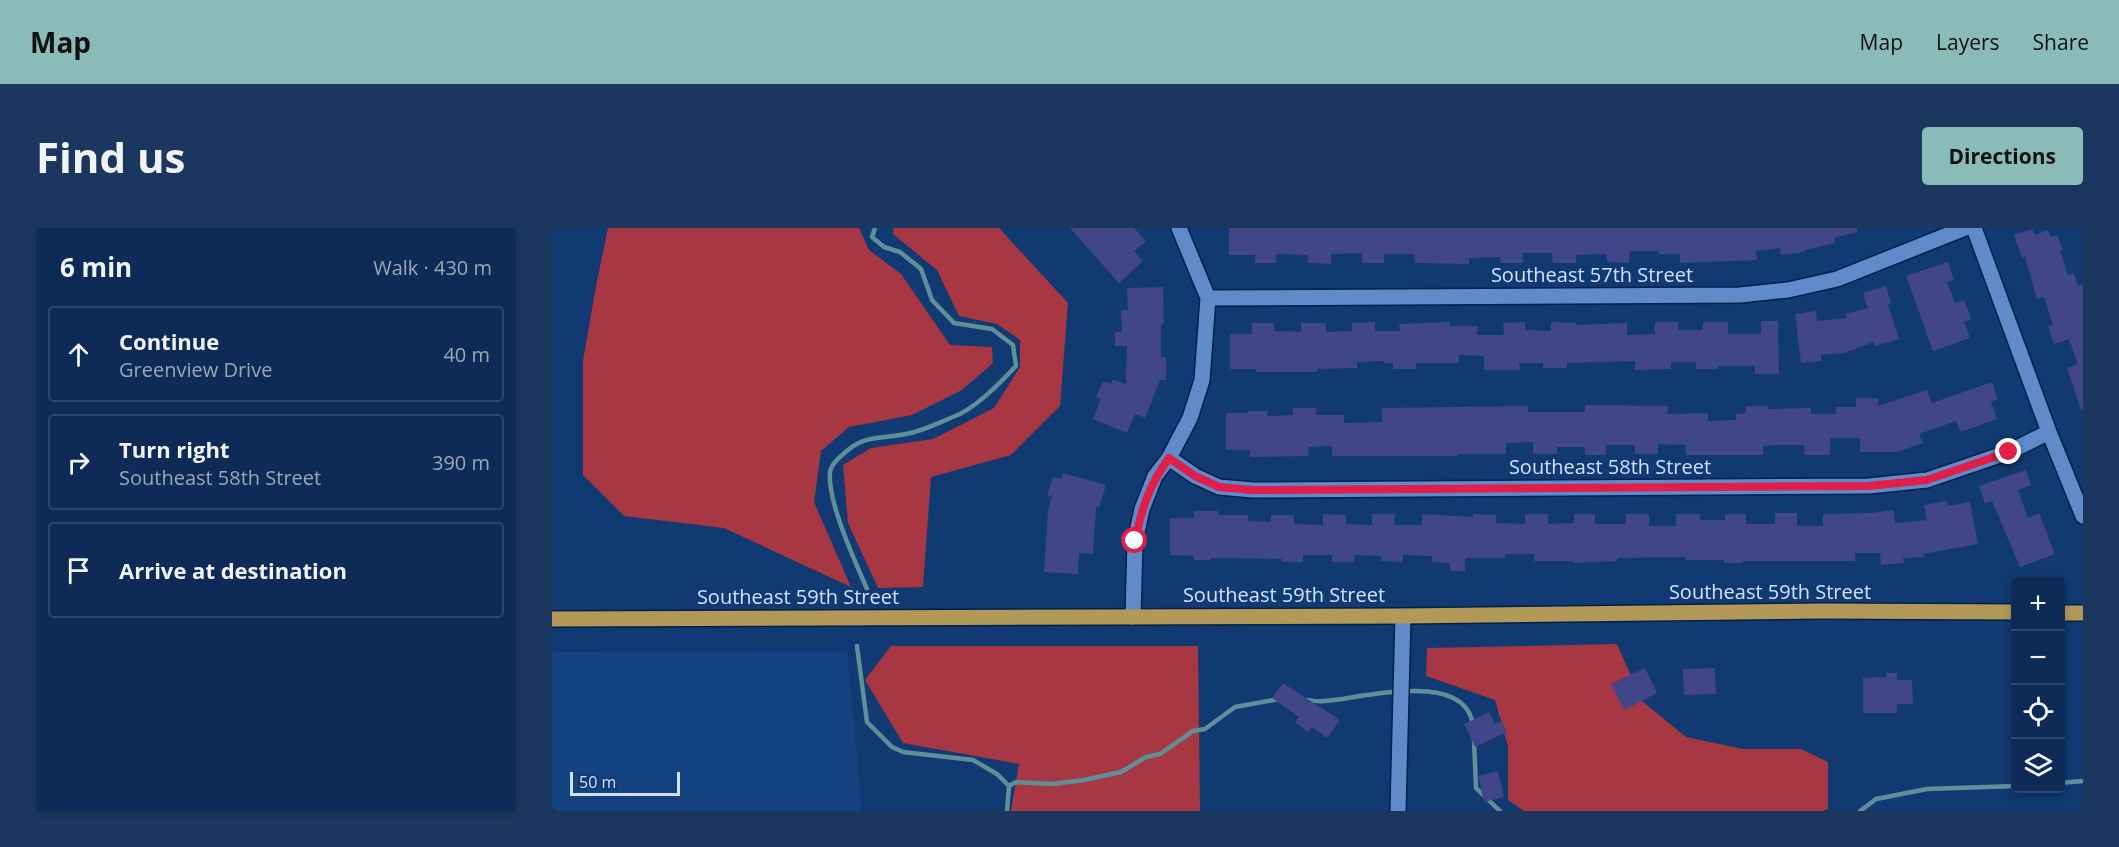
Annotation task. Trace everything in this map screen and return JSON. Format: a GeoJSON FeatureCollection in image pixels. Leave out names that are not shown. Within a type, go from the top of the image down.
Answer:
{"type":"FeatureCollection","features":[{"type":"Feature","properties":{"kind":"main road","name":"Southeast 59th Street"},"geometry":{"type":"LineString","coordinates":[[552,619],[1403,616],[1823,611],[2011,612]]}},
{"type":"Feature","properties":{"kind":"main road"},"geometry":{"type":"LineString","coordinates":[[2065,613],[2083,613]]}},
{"type":"Feature","properties":{"kind":"street"},"geometry":{"type":"LineString","coordinates":[[1133,617],[1135,541],[1142,509],[1155,476],[1169,458],[1190,418],[1202,380],[1208,298],[1179,228]]}},
{"type":"Feature","properties":{"kind":"street","name":"Southeast 57th Street"},"geometry":{"type":"LineString","coordinates":[[1208,298],[1740,295],[1788,290],[1837,279],[1965,228]]}},
{"type":"Feature","properties":{"kind":"street"},"geometry":{"type":"LineString","coordinates":[[1974,228],[2049,432],[2083,516]]}},
{"type":"Feature","properties":{"kind":"street","name":"Southeast 58th Street"},"geometry":{"type":"LineString","coordinates":[[1169,458],[1195,476],[1219,487],[1253,490],[1869,486],[1927,480],[2009,452],[2049,432]]}},
{"type":"Feature","properties":{"kind":"street"},"geometry":{"type":"LineString","coordinates":[[1398,811],[1403,616]]}},
{"type":"Feature","properties":{"kind":"shaded area"},"geometry":{"type":"Polygon","coordinates":[[[608,228],[859,228],[869,250],[901,274],[950,345],[992,347],[993,363],[962,390],[912,415],[849,427],[821,451],[814,502],[851,587],[724,528],[624,516],[583,475],[583,361],[608,228]]]}},
{"type":"Feature","properties":{"kind":"shaded area"},"geometry":{"type":"Polygon","coordinates":[[[894,228],[999,228],[1068,303],[1060,406],[1011,455],[931,477],[923,587],[878,588],[848,523],[843,465],[871,448],[933,439],[994,408],[1020,367],[1020,340],[997,324],[959,316],[937,270],[893,234],[894,228]]]}},
{"type":"Feature","properties":{"kind":"shaded area"},"geometry":{"type":"Polygon","coordinates":[[[1617,644],[1642,701],[1686,737],[1743,749],[1801,749],[1828,762],[1828,809],[1822,811],[1524,811],[1508,800],[1508,746],[1495,700],[1426,676],[1427,648],[1617,644]]]}},
{"type":"Feature","properties":{"kind":"shaded area"},"geometry":{"type":"Polygon","coordinates":[[[891,646],[1198,646],[1200,811],[1011,811],[1019,764],[903,743],[865,680],[891,646]]]}},
{"type":"Feature","properties":{"kind":"shaded area"},"geometry":{"type":"Polygon","coordinates":[[[847,651],[862,811],[552,811],[552,652],[847,651]]]}},
{"type":"Feature","properties":{"kind":"building"},"geometry":{"type":"Polygon","coordinates":[[[1070,228],[1134,228],[1146,241],[1134,251],[1143,261],[1119,283],[1070,228]]]}},
{"type":"Feature","properties":{"kind":"building"},"geometry":{"type":"Polygon","coordinates":[[[1229,228],[1857,228],[1857,232],[1834,238],[1835,243],[1805,250],[1805,252],[1781,255],[1780,248],[1756,251],[1757,260],[1680,263],[1680,254],[1630,251],[1629,263],[1607,262],[1607,254],[1576,255],[1576,263],[1553,263],[1552,253],[1522,253],[1523,263],[1501,263],[1500,257],[1469,258],[1469,264],[1415,263],[1414,254],[1384,254],[1384,263],[1362,263],[1362,253],[1331,254],[1331,264],[1308,263],[1308,255],[1276,254],[1276,263],[1255,263],[1255,255],[1229,255],[1229,228]]]}},
{"type":"Feature","properties":{"kind":"building"},"geometry":{"type":"Polygon","coordinates":[[[2032,229],[2035,235],[2048,230],[2051,237],[2057,235],[2063,250],[2060,251],[2068,275],[2074,273],[2078,286],[2083,284],[2083,410],[2081,410],[2067,368],[2078,364],[2069,339],[2054,344],[2048,326],[2053,325],[2044,297],[2037,299],[2025,257],[2022,258],[2014,235],[2032,229]]]}},
{"type":"Feature","properties":{"kind":"building"},"geometry":{"type":"Polygon","coordinates":[[[1948,262],[1954,280],[1947,282],[1955,303],[1964,300],[1971,319],[1964,322],[1970,338],[1933,351],[1906,276],[1948,262]]]}},
{"type":"Feature","properties":{"kind":"building"},"geometry":{"type":"Polygon","coordinates":[[[1886,286],[1891,303],[1888,304],[1899,339],[1875,346],[1874,342],[1844,353],[1821,355],[1821,361],[1801,363],[1795,314],[1816,311],[1817,321],[1847,318],[1845,314],[1868,308],[1863,293],[1886,286]]]}},
{"type":"Feature","properties":{"kind":"building"},"geometry":{"type":"Polygon","coordinates":[[[1163,287],[1164,323],[1161,324],[1161,357],[1166,357],[1166,380],[1160,380],[1145,418],[1135,414],[1127,433],[1093,419],[1101,399],[1096,397],[1103,381],[1111,384],[1113,379],[1126,385],[1127,346],[1115,346],[1115,332],[1122,332],[1121,310],[1128,310],[1127,288],[1163,287]]]}},
{"type":"Feature","properties":{"kind":"building"},"geometry":{"type":"Polygon","coordinates":[[[1761,321],[1778,321],[1779,374],[1755,374],[1755,366],[1718,366],[1718,369],[1696,369],[1696,362],[1671,362],[1671,369],[1635,370],[1635,361],[1567,363],[1567,368],[1543,368],[1543,363],[1519,363],[1520,370],[1484,370],[1484,356],[1459,355],[1459,363],[1416,363],[1416,369],[1393,369],[1393,363],[1384,363],[1384,361],[1357,362],[1357,368],[1317,369],[1317,372],[1256,372],[1256,369],[1230,369],[1230,334],[1252,334],[1252,323],[1274,323],[1274,331],[1301,332],[1301,323],[1326,323],[1326,332],[1352,331],[1352,323],[1375,322],[1375,331],[1400,331],[1399,324],[1450,322],[1450,326],[1478,326],[1477,335],[1504,335],[1503,323],[1525,322],[1525,330],[1551,331],[1551,322],[1576,323],[1576,325],[1627,323],[1627,335],[1655,334],[1655,322],[1678,322],[1678,330],[1703,330],[1703,322],[1728,322],[1728,334],[1761,334],[1761,321]]]}},
{"type":"Feature","properties":{"kind":"building"},"geometry":{"type":"Polygon","coordinates":[[[1992,382],[1998,399],[1991,402],[1997,419],[1960,432],[1956,421],[1919,434],[1923,443],[1897,452],[1860,452],[1860,438],[1830,438],[1830,455],[1805,455],[1804,445],[1778,445],[1763,446],[1763,455],[1686,455],[1686,445],[1658,444],[1658,454],[1635,454],[1635,445],[1606,445],[1606,455],[1585,455],[1585,447],[1557,447],[1557,454],[1533,454],[1533,442],[1506,443],[1506,454],[1458,454],[1458,456],[1332,456],[1332,446],[1308,447],[1309,456],[1250,457],[1250,450],[1226,450],[1226,413],[1248,413],[1248,411],[1268,411],[1267,416],[1293,415],[1293,408],[1316,408],[1316,415],[1344,415],[1344,423],[1382,422],[1382,408],[1528,406],[1528,412],[1585,412],[1585,405],[1668,406],[1667,414],[1708,413],[1708,421],[1736,420],[1736,414],[1746,413],[1746,406],[1768,406],[1768,409],[1811,408],[1811,414],[1836,414],[1836,407],[1856,407],[1856,398],[1878,398],[1878,406],[1927,390],[1932,403],[1992,382]]]}},
{"type":"Feature","properties":{"kind":"building"},"geometry":{"type":"Polygon","coordinates":[[[2026,470],[2031,485],[2018,490],[2028,518],[2039,513],[2055,554],[2020,567],[1992,501],[1985,503],[1979,486],[2026,470]]]}},
{"type":"Feature","properties":{"kind":"building"},"geometry":{"type":"Polygon","coordinates":[[[1063,473],[1106,485],[1099,508],[1096,507],[1093,554],[1079,553],[1078,574],[1044,572],[1048,510],[1052,497],[1047,495],[1053,477],[1061,479],[1063,473]]]}},
{"type":"Feature","properties":{"kind":"building"},"geometry":{"type":"Polygon","coordinates":[[[1947,501],[1948,506],[1970,502],[1978,544],[1923,554],[1924,557],[1903,558],[1904,563],[1881,565],[1880,553],[1855,553],[1855,561],[1743,561],[1743,563],[1724,563],[1724,560],[1686,560],[1686,557],[1617,558],[1617,561],[1573,563],[1573,561],[1534,561],[1534,554],[1505,554],[1505,558],[1465,558],[1465,571],[1450,571],[1450,563],[1432,562],[1432,556],[1403,555],[1403,562],[1381,561],[1381,556],[1355,555],[1354,562],[1332,562],[1332,555],[1303,555],[1303,562],[1282,562],[1282,559],[1211,558],[1211,560],[1194,560],[1194,556],[1170,555],[1170,518],[1194,518],[1194,511],[1218,511],[1218,515],[1248,515],[1248,521],[1271,522],[1271,515],[1294,515],[1294,524],[1323,525],[1323,514],[1346,515],[1346,524],[1372,525],[1372,514],[1395,514],[1394,525],[1422,525],[1422,514],[1473,517],[1473,514],[1496,515],[1496,523],[1525,524],[1525,514],[1548,514],[1548,524],[1574,523],[1574,514],[1595,514],[1595,524],[1626,524],[1626,514],[1649,514],[1649,526],[1676,526],[1676,514],[1700,514],[1700,520],[1725,520],[1725,514],[1746,514],[1746,524],[1775,524],[1775,513],[1797,513],[1797,526],[1823,526],[1823,514],[1894,510],[1895,523],[1927,520],[1924,505],[1947,501]]]}},
{"type":"Feature","properties":{"kind":"building"},"geometry":{"type":"Polygon","coordinates":[[[1645,668],[1657,693],[1624,710],[1611,684],[1645,668]]]}},
{"type":"Feature","properties":{"kind":"building"},"geometry":{"type":"Polygon","coordinates":[[[1715,668],[1716,694],[1684,695],[1683,669],[1715,668]]]}},
{"type":"Feature","properties":{"kind":"building"},"geometry":{"type":"Polygon","coordinates":[[[1886,673],[1897,673],[1897,680],[1912,680],[1913,704],[1897,704],[1897,713],[1863,713],[1863,678],[1886,677],[1886,673]]]}},
{"type":"Feature","properties":{"kind":"building"},"geometry":{"type":"Polygon","coordinates":[[[1283,683],[1340,720],[1327,738],[1312,727],[1308,732],[1295,722],[1299,717],[1272,698],[1283,683]]]}},
{"type":"Feature","properties":{"kind":"building"},"geometry":{"type":"Polygon","coordinates":[[[1489,712],[1495,724],[1502,721],[1507,732],[1475,747],[1464,724],[1489,712]]]}},
{"type":"Feature","properties":{"kind":"building"},"geometry":{"type":"Polygon","coordinates":[[[1498,771],[1504,797],[1484,802],[1478,776],[1498,771]]]}},
{"type":"Feature","properties":{"kind":"waterway"},"geometry":{"type":"LineString","coordinates":[[867,589],[837,514],[830,484],[830,472],[833,465],[856,444],[871,439],[912,433],[961,413],[987,395],[1016,366],[1013,345],[992,329],[954,323],[932,300],[921,269],[900,252],[884,247],[872,237],[875,228]]}},
{"type":"Feature","properties":{"kind":"waterway"},"geometry":{"type":"LineString","coordinates":[[857,646],[867,722],[892,747],[903,752],[973,760],[997,774],[1009,786],[1007,811]]}},
{"type":"Feature","properties":{"kind":"waterway"},"geometry":{"type":"LineString","coordinates":[[1305,700],[1322,701],[1409,691],[1432,692],[1452,697],[1466,708],[1473,726]]}},
{"type":"Feature","properties":{"kind":"waterway"},"geometry":{"type":"LineString","coordinates":[[1009,786],[1016,782],[1052,784],[1121,772],[1146,757],[1160,754],[1193,731],[1205,729],[1235,707],[1279,699]]}},
{"type":"Feature","properties":{"kind":"waterway"},"geometry":{"type":"LineString","coordinates":[[1474,740],[1476,788],[1500,811]]}},
{"type":"Feature","properties":{"kind":"waterway"},"geometry":{"type":"LineString","coordinates":[[2065,783],[2083,781]]}},
{"type":"Feature","properties":{"kind":"waterway"},"geometry":{"type":"LineString","coordinates":[[1860,811],[1876,799],[1927,789],[2011,786]]}},
{"type":"Feature","properties":{"kind":"route"},"geometry":{"type":"LineString","coordinates":[[1135,541],[1142,509],[1155,476],[1169,458],[1195,476],[1219,487],[1253,490],[1869,486],[1927,480],[2009,452]]}}]}
